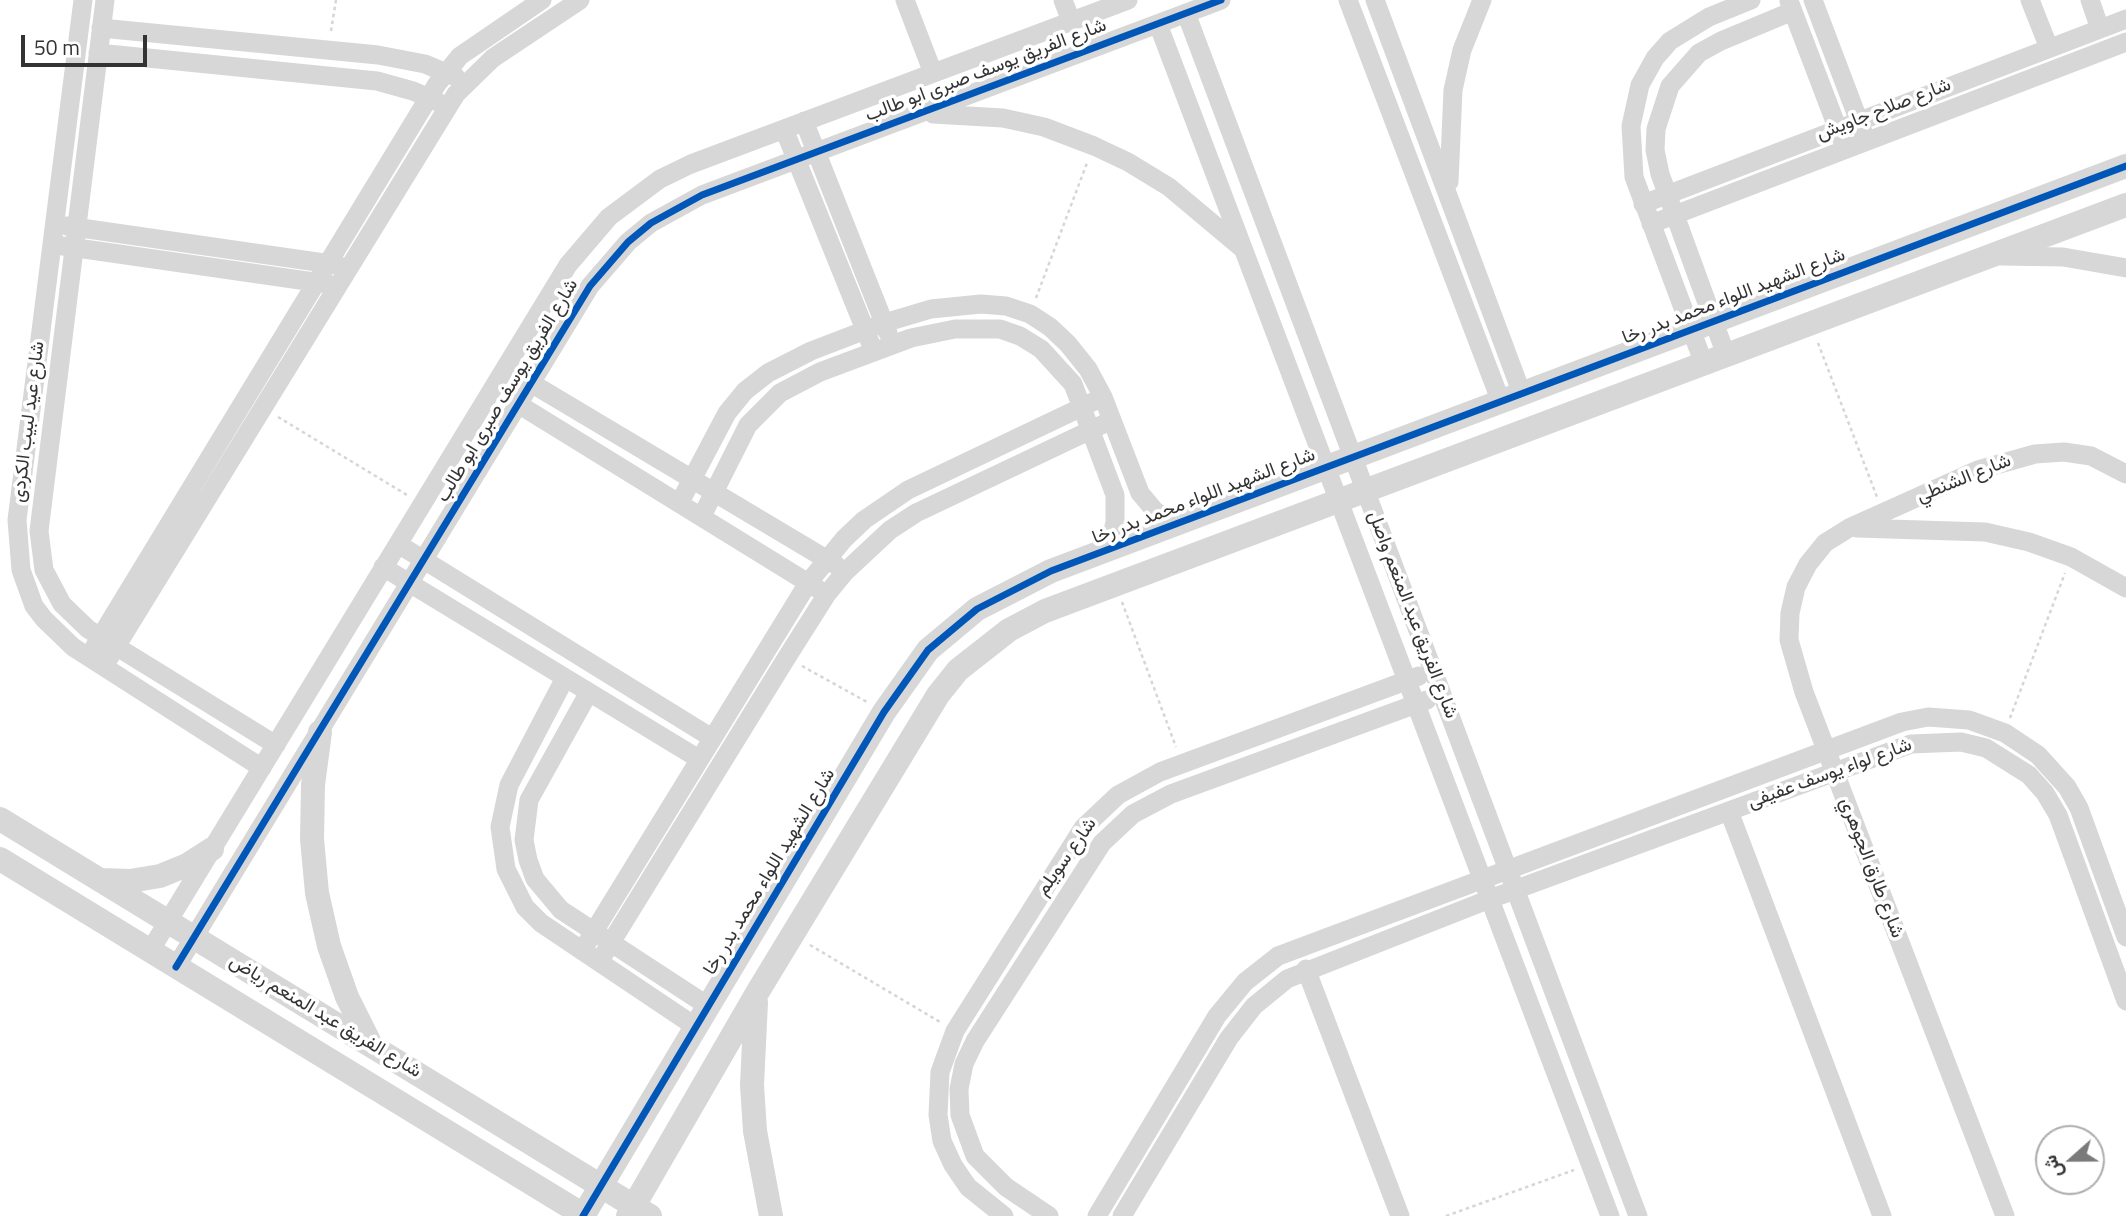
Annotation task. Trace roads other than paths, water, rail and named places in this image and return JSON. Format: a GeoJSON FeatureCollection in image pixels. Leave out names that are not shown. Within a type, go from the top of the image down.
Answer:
{"type":"FeatureCollection","features":[{"type":"Feature","properties":{"kind":"street","name":"شارع عيد لبيب الكردى"},"geometry":{"type":"LineString","coordinates":[[83,0],[17,520],[21,570],[34,606],[59,635],[96,663],[261,768]]}},
{"type":"Feature","properties":{"kind":"street","name":"شارع عيد لبيب الكردى"},"geometry":{"type":"LineString","coordinates":[[105,0],[39,531],[44,569],[62,604],[108,642],[276,745]]}},
{"type":"Feature","properties":{"kind":"street"},"geometry":{"type":"LineString","coordinates":[[96,663],[317,283],[429,97],[446,72],[477,43],[542,0]]}},
{"type":"Feature","properties":{"kind":"street"},"geometry":{"type":"LineString","coordinates":[[108,642],[263,408],[447,107],[466,83],[493,58],[580,0]]}},
{"type":"Feature","properties":{"kind":"street"},"geometry":{"type":"LineString","coordinates":[[905,0],[933,73]]}},
{"type":"Feature","properties":{"kind":"street"},"geometry":{"type":"LineString","coordinates":[[1063,0],[1071,21]]}},
{"type":"Feature","properties":{"kind":"street","name":"شارع الفريق يوسف صبرى ابو طالب"},"geometry":{"type":"LineString","coordinates":[[150,951],[568,265],[587,240],[617,210],[660,179],[691,164],[1071,21],[1093,6],[1128,0]]}},
{"type":"Feature","properties":{"kind":"street","name":"شارع الفريق يوسف صبرى ابو طالب"},"geometry":{"type":"LineString","coordinates":[[176,967],[590,286],[628,242],[676,207],[796,159],[1222,0]]}},
{"type":"Feature","properties":{"kind":"street"},"geometry":{"type":"LineString","coordinates":[[1348,0],[1511,398]]}},
{"type":"Feature","properties":{"kind":"street"},"geometry":{"type":"LineString","coordinates":[[1375,0],[1448,197],[1511,398]]}},
{"type":"Feature","properties":{"kind":"street"},"geometry":{"type":"LineString","coordinates":[[1448,197],[1448,132],[1453,90],[1462,50],[1482,0]]}},
{"type":"Feature","properties":{"kind":"street"},"geometry":{"type":"LineString","coordinates":[[1703,326],[1643,204],[1634,177],[1631,125],[1635,100],[1646,72],[1670,41],[1688,28],[1751,0]]}},
{"type":"Feature","properties":{"kind":"street"},"geometry":{"type":"LineString","coordinates":[[1813,0],[1866,140]]}},
{"type":"Feature","properties":{"kind":"street"},"geometry":{"type":"LineString","coordinates":[[2030,0],[2049,48]]}},
{"type":"Feature","properties":{"kind":"street"},"geometry":{"type":"LineString","coordinates":[[2090,0],[2100,29]]}},
{"type":"Feature","properties":{"kind":"street"},"geometry":{"type":"LineString","coordinates":[[1715,360],[1703,326],[1675,215],[1655,150],[1661,107],[1670,86],[1699,53],[1791,5],[1845,148]]}},
{"type":"Feature","properties":{"kind":"street","name":"شارع الفريق عبد المنعم واصل"},"geometry":{"type":"LineString","coordinates":[[1186,13],[1638,1216]]}},
{"type":"Feature","properties":{"kind":"street","name":"شارع صلاح جاويش"},"geometry":{"type":"LineString","coordinates":[[1643,204],[2126,19]]}},
{"type":"Feature","properties":{"kind":"street","name":"شارع الفريق عبد المنعم واصل"},"geometry":{"type":"LineString","coordinates":[[1158,24],[1610,1216]]}},
{"type":"Feature","properties":{"kind":"street"},"geometry":{"type":"LineString","coordinates":[[101,28],[402,59],[446,72],[466,83]]}},
{"type":"Feature","properties":{"kind":"street","name":"شارع صلاح جاويش"},"geometry":{"type":"LineString","coordinates":[[1651,224],[2126,42]]}},
{"type":"Feature","properties":{"kind":"street"},"geometry":{"type":"LineString","coordinates":[[98,53],[377,81],[429,97],[447,107]]}},
{"type":"Feature","properties":{"kind":"street"},"geometry":{"type":"LineString","coordinates":[[918,114],[1003,118],[1044,127],[1094,146],[1169,187],[1245,251]]}},
{"type":"Feature","properties":{"kind":"street"},"geometry":{"type":"LineString","coordinates":[[804,121],[884,323],[883,347]]}},
{"type":"Feature","properties":{"kind":"street"},"geometry":{"type":"LineString","coordinates":[[784,129],[865,330],[883,347]]}},
{"type":"Feature","properties":{"kind":"street","name":"شارع الشهيد اللواء محمد بدر رخا"},"geometry":{"type":"LineString","coordinates":[[584,1216],[884,712],[928,650],[977,609],[1051,571],[2126,166]]}},
{"type":"Feature","properties":{"kind":"street"},"geometry":{"type":"LineString","coordinates":[[637,1213],[757,993],[920,722],[958,670],[1009,630],[1037,615],[2126,205]]}},
{"type":"Feature","properties":{"kind":"street"},"geometry":{"type":"LineString","coordinates":[[53,234],[338,286]]}},
{"type":"Feature","properties":{"kind":"street"},"geometry":{"type":"LineString","coordinates":[[75,238],[350,267]]}},
{"type":"Feature","properties":{"kind":"street"},"geometry":{"type":"LineString","coordinates":[[1993,256],[2063,257],[2126,268]]}},
{"type":"Feature","properties":{"kind":"street"},"geometry":{"type":"LineString","coordinates":[[680,502],[729,410],[745,391],[790,361],[884,323],[956,304],[1006,306],[1030,314],[1050,327],[1088,369],[1103,397],[1140,494],[1155,511],[1174,525]]}},
{"type":"Feature","properties":{"kind":"street"},"geometry":{"type":"LineString","coordinates":[[702,516],[748,425],[771,400],[799,381],[883,347],[955,329],[1000,329],[1020,336],[1058,365],[1083,407],[1115,495],[1115,522],[1109,550]]}},
{"type":"Feature","properties":{"kind":"street"},"geometry":{"type":"LineString","coordinates":[[790,361],[799,381]]}},
{"type":"Feature","properties":{"kind":"street"},"geometry":{"type":"LineString","coordinates":[[531,383],[845,572]]}},
{"type":"Feature","properties":{"kind":"street"},"geometry":{"type":"LineString","coordinates":[[582,951],[808,583],[826,559],[864,520],[908,490],[1103,397]]}},
{"type":"Feature","properties":{"kind":"street"},"geometry":{"type":"LineString","coordinates":[[518,404],[827,594]]}},
{"type":"Feature","properties":{"kind":"street"},"geometry":{"type":"LineString","coordinates":[[729,410],[748,425]]}},
{"type":"Feature","properties":{"kind":"street"},"geometry":{"type":"LineString","coordinates":[[600,962],[787,657],[827,594],[845,572],[890,530],[916,513],[1112,420]]}},
{"type":"Feature","properties":{"kind":"street","name":"شارع الشنطي"},"geometry":{"type":"LineString","coordinates":[[1883,513],[1978,470],[2035,454],[2064,452],[2091,456],[2126,474]]}},
{"type":"Feature","properties":{"kind":"street","name":"شارع طارق الجوهري"},"geometry":{"type":"LineString","coordinates":[[1883,513],[1849,528],[1825,543],[1808,564],[1796,587],[1790,613],[1790,640],[1795,666],[1826,750],[2005,1216]]}},
{"type":"Feature","properties":{"kind":"street"},"geometry":{"type":"LineString","coordinates":[[1849,528],[1985,532],[2029,542],[2071,557],[2126,589]]}},
{"type":"Feature","properties":{"kind":"street"},"geometry":{"type":"LineString","coordinates":[[398,544],[712,738]]}},
{"type":"Feature","properties":{"kind":"street"},"geometry":{"type":"LineString","coordinates":[[383,567],[699,759]]}},
{"type":"Feature","properties":{"kind":"street","name":"شارع سويلم"},"geometry":{"type":"LineString","coordinates":[[1004,1216],[968,1187],[953,1165],[942,1141],[937,1094],[943,1061],[955,1031],[1083,828],[1118,795],[1138,782],[1182,763],[1433,671]]}},
{"type":"Feature","properties":{"kind":"street"},"geometry":{"type":"LineString","coordinates":[[565,678],[509,785],[503,806],[501,848],[514,889],[525,907],[541,923],[696,1027]]}},
{"type":"Feature","properties":{"kind":"street"},"geometry":{"type":"LineString","coordinates":[[589,692],[529,800],[524,840],[535,879],[561,910],[708,1006]]}},
{"type":"Feature","properties":{"kind":"street","name":"شارع سويلم"},"geometry":{"type":"LineString","coordinates":[[1049,1216],[1006,1187],[975,1156],[960,1115],[959,1089],[964,1064],[975,1041],[1102,843],[1133,814],[1171,794],[1442,695]]}},
{"type":"Feature","properties":{"kind":"street","name":"شارع لواء يوسف عفيفى"},"geometry":{"type":"LineString","coordinates":[[1097,1216],[1217,1016],[1261,968],[1297,947],[1902,722],[1928,717],[1969,720],[2005,733],[2038,755],[2067,787],[2079,808],[2126,937]]}},
{"type":"Feature","properties":{"kind":"street"},"geometry":{"type":"LineString","coordinates":[[320,732],[313,785],[312,839],[317,893],[347,997],[371,1045]]}},
{"type":"Feature","properties":{"kind":"street","name":"شارع لواء يوسف عفيفى"},"geometry":{"type":"LineString","coordinates":[[1122,1216],[1229,1038],[1269,992],[1306,969],[1911,744],[1936,740],[1986,748],[2029,775],[2058,815],[2126,1000]]}},
{"type":"Feature","properties":{"kind":"street"},"geometry":{"type":"LineString","coordinates":[[1729,811],[1882,1216]]}},
{"type":"Feature","properties":{"kind":"street","name":"شارع الفريق عبد المنعم رياض"},"geometry":{"type":"LineString","coordinates":[[0,819],[601,1186],[637,1213]]}},
{"type":"Feature","properties":{"kind":"street"},"geometry":{"type":"LineString","coordinates":[[100,880],[130,881],[160,876],[187,865],[212,849]]}},
{"type":"Feature","properties":{"kind":"street","name":"شارع الفريق عبد المنعم رياض"},"geometry":{"type":"LineString","coordinates":[[0,859],[584,1216]]}},
{"type":"Feature","properties":{"kind":"street"},"geometry":{"type":"LineString","coordinates":[[0,878],[31,878]]}},
{"type":"Feature","properties":{"kind":"street"},"geometry":{"type":"LineString","coordinates":[[1306,969],[1400,1216]]}},
{"type":"Feature","properties":{"kind":"street"},"geometry":{"type":"LineString","coordinates":[[757,993],[751,1085],[755,1131],[771,1216]]}}]}
